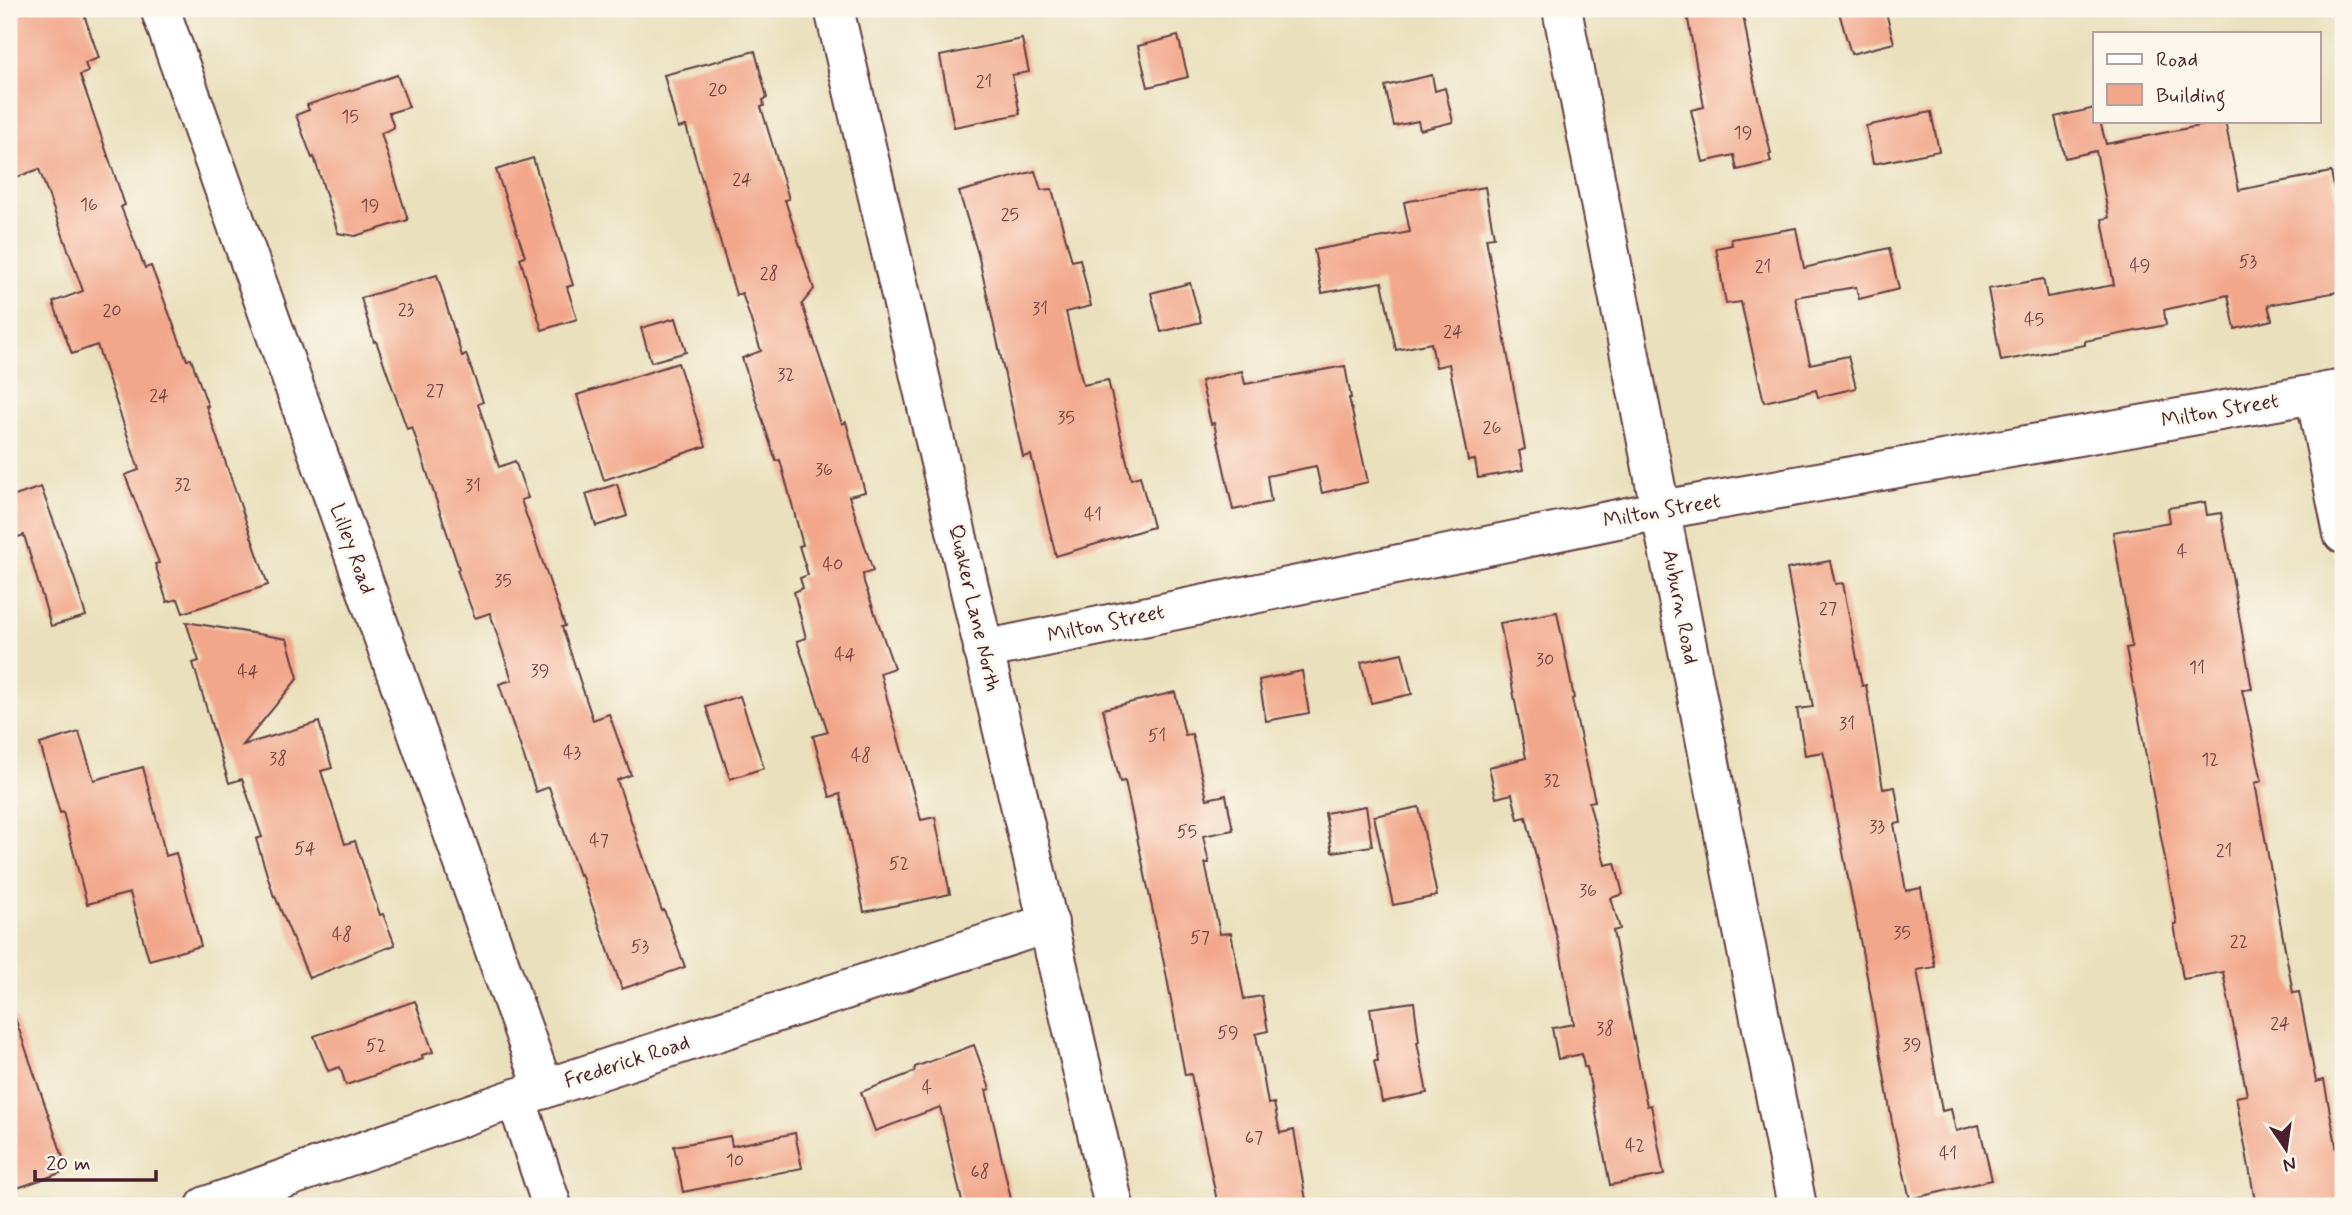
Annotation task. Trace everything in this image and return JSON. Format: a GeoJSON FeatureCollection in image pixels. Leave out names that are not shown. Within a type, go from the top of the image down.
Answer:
{"type":"FeatureCollection","features":[{"type":"Feature","properties":{"kind":"street","name":"Lilley Road"},"geometry":{"type":"LineString","coordinates":[[160,9],[530,1094],[552,1206]]}},
{"type":"Feature","properties":{"kind":"street","name":"Quaker Lane North"},"geometry":{"type":"LineString","coordinates":[[834,9],[1114,1206]]}},
{"type":"Feature","properties":{"kind":"street","name":"Auburn Road"},"geometry":{"type":"LineString","coordinates":[[1562,9],[1797,1206]]}},
{"type":"Feature","properties":{"kind":"street","name":"Milton Street"},"geometry":{"type":"LineString","coordinates":[[983,650],[1661,510],[2329,392]]}},
{"type":"Feature","properties":{"kind":"street"},"geometry":{"type":"LineString","coordinates":[[2329,392],[2343,534]]}},
{"type":"Feature","properties":{"kind":"street","name":"Frederick Road"},"geometry":{"type":"LineString","coordinates":[[206,1206],[530,1094],[1049,923]]}},
{"type":"Feature","properties":{"kind":"building"},"geometry":{"type":"Polygon","coordinates":[[[9,9],[82,9],[99,58],[85,63],[88,72],[80,75],[125,205],[121,207],[145,268],[151,266],[187,360],[191,359],[268,585],[183,613],[178,599],[167,602],[155,564],[159,563],[125,475],[139,470],[97,345],[72,354],[53,302],[83,291],[39,169],[9,180],[9,9]]]}},
{"type":"Feature","properties":{"kind":"building"},"geometry":{"type":"Polygon","coordinates":[[[1686,9],[1742,9],[1750,54],[1748,55],[1771,162],[1737,170],[1734,155],[1703,162],[1691,110],[1704,107],[1686,9]]]}},
{"type":"Feature","properties":{"kind":"building"},"geometry":{"type":"Polygon","coordinates":[[[1838,9],[1885,9],[1894,43],[1851,54],[1838,9]]]}},
{"type":"Feature","properties":{"kind":"building"},"geometry":{"type":"Polygon","coordinates":[[[1178,36],[1188,77],[1148,87],[1138,46],[1178,36]]]}},
{"type":"Feature","properties":{"kind":"building"},"geometry":{"type":"Polygon","coordinates":[[[1022,39],[1029,72],[1012,75],[1020,114],[954,127],[940,56],[1022,39]]]}},
{"type":"Feature","properties":{"kind":"building"},"geometry":{"type":"Polygon","coordinates":[[[755,51],[767,98],[763,100],[764,106],[761,107],[789,199],[785,200],[814,289],[802,304],[842,424],[846,422],[865,492],[849,496],[873,571],[863,574],[864,582],[894,668],[880,673],[921,820],[935,817],[950,894],[864,912],[840,794],[830,797],[813,736],[828,732],[797,641],[806,638],[794,592],[803,588],[800,578],[808,575],[799,546],[803,545],[780,460],[776,461],[742,358],[761,351],[742,293],[736,295],[686,126],[678,128],[664,75],[755,51]]]}},
{"type":"Feature","properties":{"kind":"building"},"geometry":{"type":"Polygon","coordinates":[[[397,75],[409,107],[389,113],[394,128],[381,133],[408,220],[355,236],[338,233],[314,157],[312,158],[296,115],[309,110],[307,105],[397,75]]]}},
{"type":"Feature","properties":{"kind":"building"},"geometry":{"type":"Polygon","coordinates":[[[1432,75],[1435,91],[1445,88],[1453,122],[1420,130],[1418,121],[1394,126],[1385,86],[1432,75]]]}},
{"type":"Feature","properties":{"kind":"building"},"geometry":{"type":"Polygon","coordinates":[[[2093,108],[2093,122],[2100,122],[2106,144],[2225,122],[2239,190],[2331,172],[2336,197],[2343,195],[2343,291],[2268,305],[2272,320],[2235,329],[2228,295],[2164,310],[2166,325],[2085,341],[2085,345],[2001,361],[1988,289],[2043,279],[2047,297],[2114,285],[2102,219],[2109,218],[2096,151],[2065,158],[2055,117],[2093,108]]]}},
{"type":"Feature","properties":{"kind":"building"},"geometry":{"type":"Polygon","coordinates":[[[1931,112],[1939,151],[1873,164],[1866,126],[1931,112]]]}},
{"type":"Feature","properties":{"kind":"building"},"geometry":{"type":"Polygon","coordinates":[[[533,158],[573,285],[567,287],[577,319],[542,330],[520,258],[525,256],[496,170],[533,158]]]}},
{"type":"Feature","properties":{"kind":"building"},"geometry":{"type":"Polygon","coordinates":[[[1035,171],[1041,190],[1052,189],[1072,261],[1080,259],[1091,306],[1066,312],[1083,385],[1108,380],[1131,479],[1140,476],[1153,527],[1056,556],[1031,455],[1023,457],[978,254],[959,192],[1035,171]]]}},
{"type":"Feature","properties":{"kind":"building"},"geometry":{"type":"Polygon","coordinates":[[[1485,187],[1494,237],[1486,238],[1525,449],[1519,451],[1523,470],[1478,478],[1475,460],[1468,461],[1449,364],[1436,367],[1431,343],[1396,350],[1382,282],[1322,293],[1314,250],[1410,232],[1404,202],[1485,187]]]}},
{"type":"Feature","properties":{"kind":"building"},"geometry":{"type":"Polygon","coordinates":[[[1796,228],[1804,268],[1889,248],[1899,289],[1859,299],[1856,287],[1795,297],[1810,364],[1848,356],[1856,388],[1818,397],[1816,390],[1764,402],[1741,302],[1726,304],[1716,248],[1732,245],[1731,239],[1796,228]]]}},
{"type":"Feature","properties":{"kind":"building"},"geometry":{"type":"Polygon","coordinates":[[[437,275],[462,356],[466,354],[483,402],[478,404],[499,467],[515,461],[528,498],[521,500],[565,626],[562,627],[593,720],[609,714],[631,775],[617,780],[662,911],[664,910],[685,967],[622,989],[549,787],[536,792],[499,684],[512,680],[490,613],[475,618],[412,427],[407,429],[376,341],[374,342],[361,298],[437,275]]]}},
{"type":"Feature","properties":{"kind":"building"},"geometry":{"type":"Polygon","coordinates":[[[1190,283],[1201,322],[1161,332],[1151,293],[1190,283]]]}},
{"type":"Feature","properties":{"kind":"building"},"geometry":{"type":"Polygon","coordinates":[[[676,318],[686,352],[651,362],[641,328],[676,318]]]}},
{"type":"Feature","properties":{"kind":"building"},"geometry":{"type":"Polygon","coordinates":[[[678,363],[706,446],[604,480],[577,395],[678,363]]]}},
{"type":"Feature","properties":{"kind":"building"},"geometry":{"type":"Polygon","coordinates":[[[1345,366],[1349,398],[1368,482],[1322,493],[1316,466],[1267,476],[1271,502],[1233,510],[1214,423],[1211,424],[1201,381],[1242,371],[1245,384],[1345,366]]]}},
{"type":"Feature","properties":{"kind":"building"},"geometry":{"type":"Polygon","coordinates":[[[617,484],[627,516],[596,526],[586,494],[617,484]]]}},
{"type":"Feature","properties":{"kind":"building"},"geometry":{"type":"Polygon","coordinates":[[[41,487],[86,616],[51,626],[24,535],[9,540],[9,498],[41,487]]]}},
{"type":"Feature","properties":{"kind":"building"},"geometry":{"type":"Polygon","coordinates":[[[2205,502],[2207,515],[2221,513],[2252,689],[2242,690],[2262,781],[2255,783],[2293,993],[2299,992],[2316,1082],[2324,1080],[2343,1183],[2343,1206],[2256,1206],[2236,1097],[2247,1095],[2223,972],[2183,979],[2174,924],[2177,924],[2126,648],[2132,647],[2113,532],[2170,522],[2168,508],[2205,502]]]}},
{"type":"Feature","properties":{"kind":"building"},"geometry":{"type":"Polygon","coordinates":[[[1830,561],[1835,584],[1843,583],[1862,686],[1866,685],[1883,789],[1895,787],[1901,823],[1894,824],[1906,891],[1921,888],[1935,967],[1917,970],[1942,1111],[1951,1109],[1956,1131],[1979,1125],[1992,1180],[1910,1199],[1892,1122],[1825,759],[1823,752],[1805,755],[1797,709],[1813,707],[1787,569],[1830,561]]]}},
{"type":"Feature","properties":{"kind":"building"},"geometry":{"type":"Polygon","coordinates":[[[1557,612],[1574,698],[1572,699],[1595,801],[1589,802],[1605,865],[1615,863],[1623,894],[1611,898],[1620,929],[1613,931],[1647,1106],[1651,1105],[1664,1175],[1610,1185],[1587,1067],[1584,1067],[1582,1054],[1558,1059],[1552,1028],[1574,1024],[1560,950],[1526,817],[1518,819],[1512,794],[1496,798],[1489,767],[1526,758],[1500,623],[1557,612]]]}},
{"type":"Feature","properties":{"kind":"building"},"geometry":{"type":"Polygon","coordinates":[[[186,622],[287,639],[298,678],[243,745],[319,722],[332,768],[321,771],[345,844],[355,841],[380,915],[383,914],[395,945],[309,978],[274,897],[256,839],[262,837],[242,779],[229,783],[193,663],[199,661],[186,622]]]}},
{"type":"Feature","properties":{"kind":"building"},"geometry":{"type":"Polygon","coordinates":[[[1402,653],[1412,694],[1371,703],[1361,662],[1402,653]]]}},
{"type":"Feature","properties":{"kind":"building"},"geometry":{"type":"Polygon","coordinates":[[[1302,671],[1309,713],[1266,721],[1259,680],[1302,671]]]}},
{"type":"Feature","properties":{"kind":"building"},"geometry":{"type":"Polygon","coordinates":[[[1175,692],[1185,735],[1192,734],[1207,799],[1226,795],[1233,830],[1203,836],[1209,863],[1205,863],[1220,934],[1231,933],[1244,999],[1262,996],[1268,1031],[1256,1034],[1268,1104],[1274,1103],[1280,1133],[1294,1130],[1307,1206],[1218,1206],[1191,1074],[1185,1075],[1125,781],[1120,782],[1103,709],[1175,692]]]}},
{"type":"Feature","properties":{"kind":"building"},"geometry":{"type":"Polygon","coordinates":[[[740,696],[764,768],[730,779],[706,707],[740,696]]]}},
{"type":"Feature","properties":{"kind":"building"},"geometry":{"type":"Polygon","coordinates":[[[79,732],[94,780],[143,767],[166,856],[176,853],[201,946],[149,960],[130,893],[87,904],[63,812],[60,813],[40,744],[79,732]]]}},
{"type":"Feature","properties":{"kind":"building"},"geometry":{"type":"Polygon","coordinates":[[[1366,806],[1372,846],[1332,852],[1325,813],[1366,806]]]}},
{"type":"Feature","properties":{"kind":"building"},"geometry":{"type":"Polygon","coordinates":[[[1419,807],[1437,896],[1393,905],[1374,816],[1419,807]]]}},
{"type":"Feature","properties":{"kind":"building"},"geometry":{"type":"Polygon","coordinates":[[[415,1001],[433,1052],[422,1055],[423,1059],[346,1085],[340,1067],[328,1071],[314,1036],[415,1001]]]}},
{"type":"Feature","properties":{"kind":"building"},"geometry":{"type":"Polygon","coordinates":[[[1414,1002],[1417,1042],[1427,1093],[1382,1102],[1374,1061],[1378,1061],[1370,1008],[1414,1002]]]}},
{"type":"Feature","properties":{"kind":"building"},"geometry":{"type":"Polygon","coordinates":[[[14,1015],[65,1163],[58,1166],[60,1173],[9,1191],[9,1016],[14,1015]]]}},
{"type":"Feature","properties":{"kind":"building"},"geometry":{"type":"Polygon","coordinates":[[[974,1045],[990,1089],[986,1090],[1011,1199],[979,1206],[963,1206],[940,1107],[875,1131],[861,1092],[914,1072],[915,1067],[974,1045]]]}},
{"type":"Feature","properties":{"kind":"building"},"geometry":{"type":"Polygon","coordinates":[[[795,1133],[802,1168],[683,1192],[674,1146],[730,1136],[732,1146],[795,1133]]]}}]}
